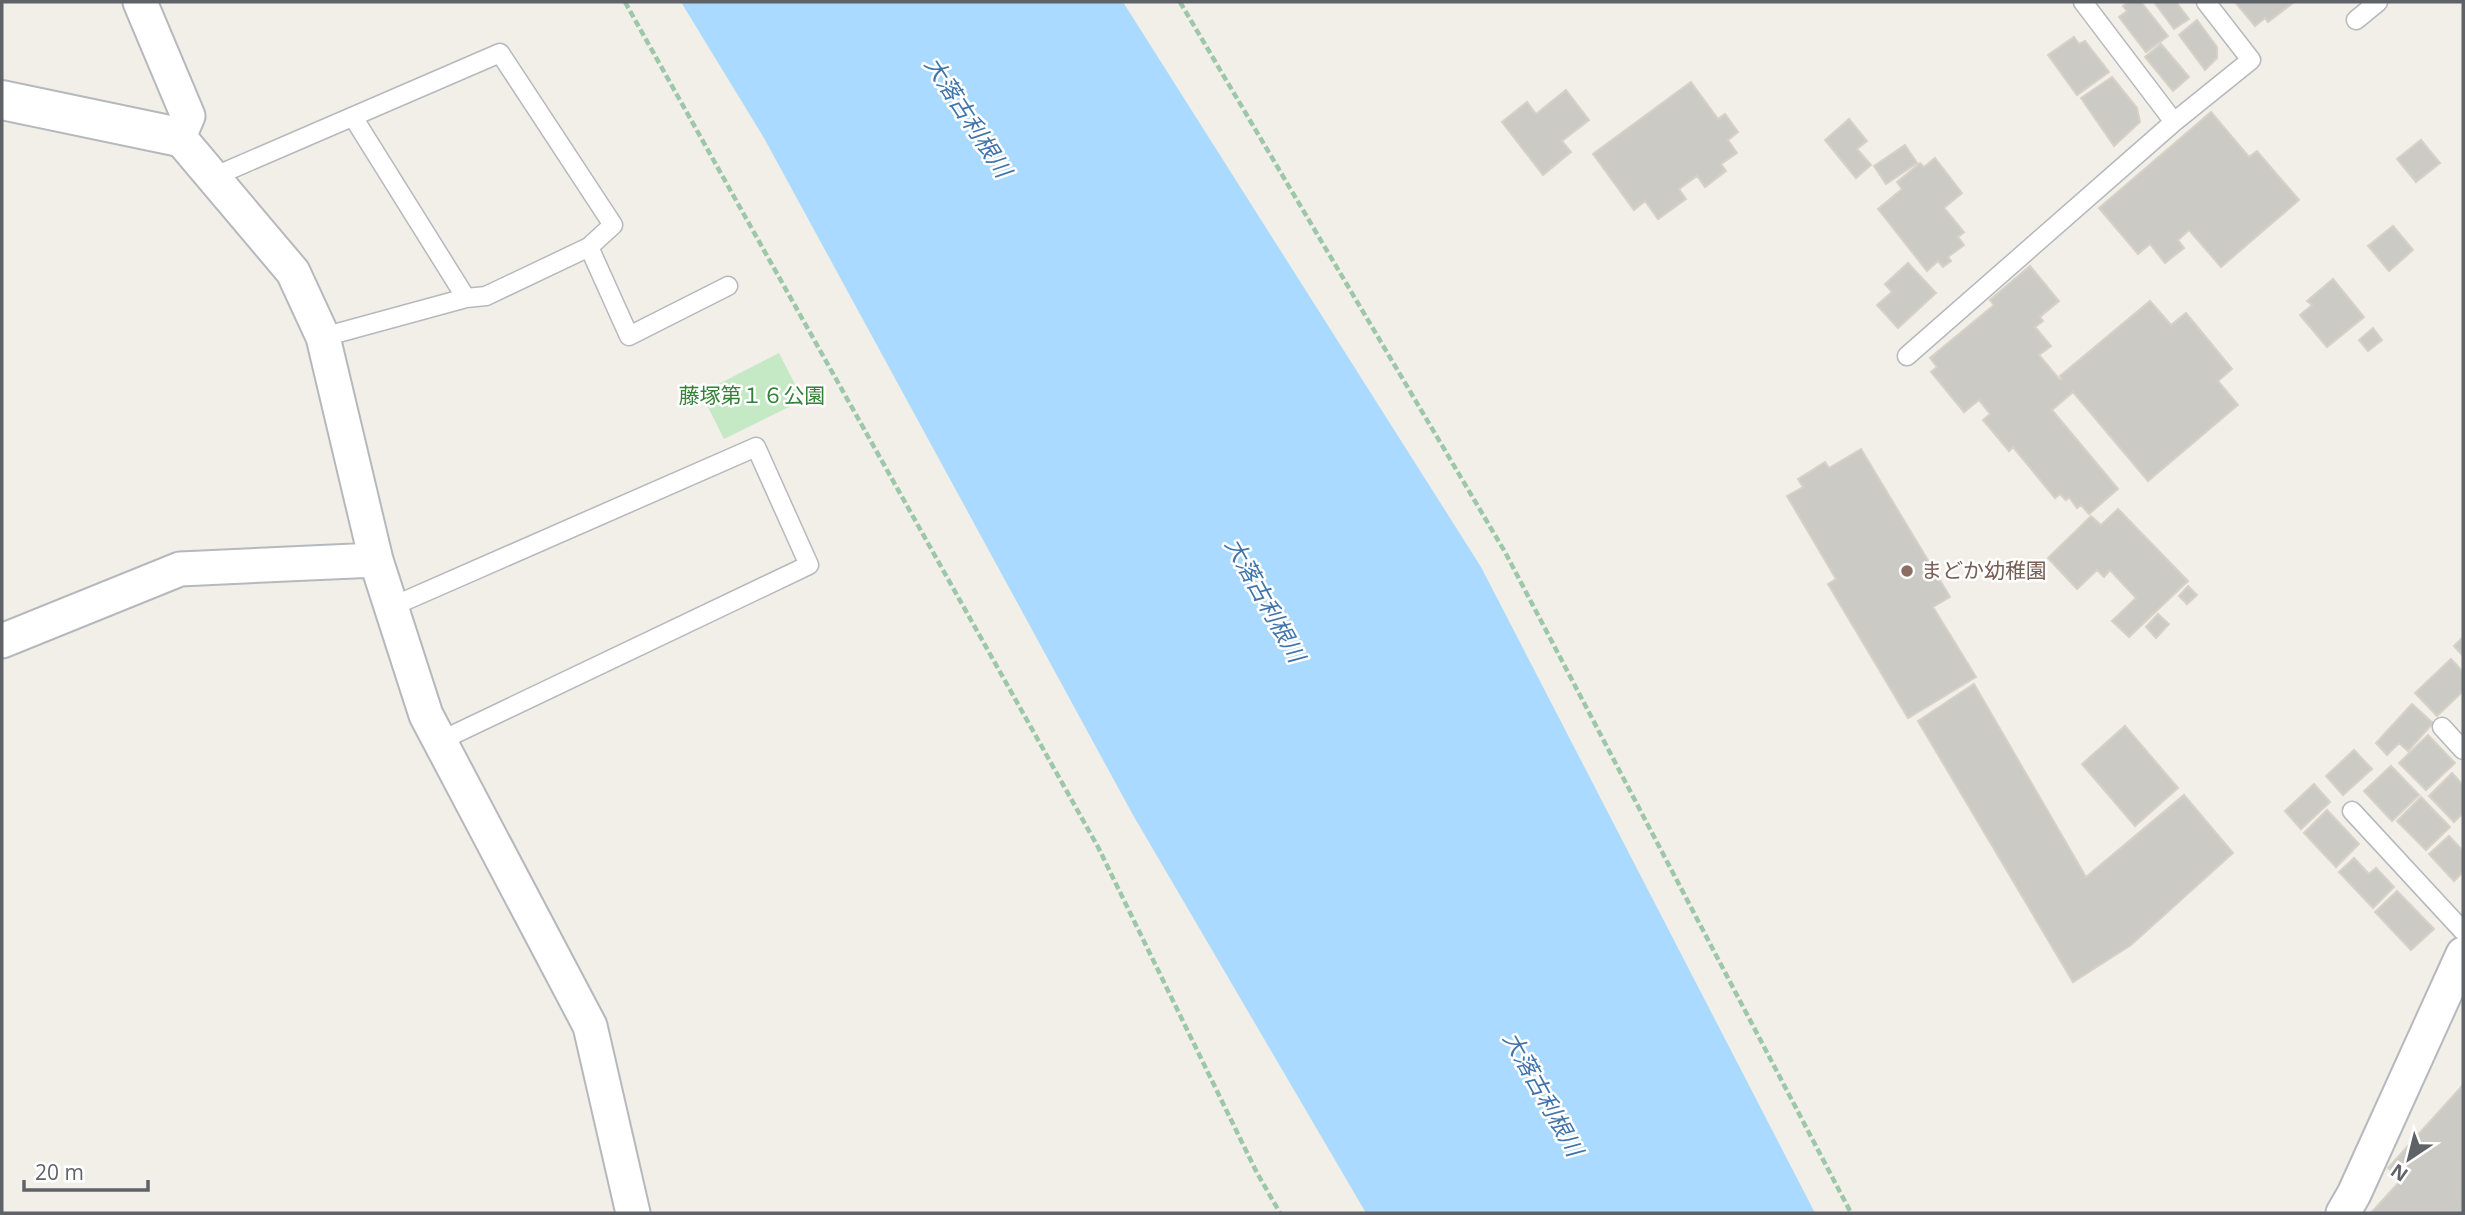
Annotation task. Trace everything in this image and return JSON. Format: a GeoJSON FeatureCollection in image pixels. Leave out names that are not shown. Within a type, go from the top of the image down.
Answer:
{"type":"FeatureCollection","features":[{"type":"Feature","properties":{"kind":"street"},"geometry":{"type":"LineString","coordinates":[[140,2],[188,116],[179,137]]}},
{"type":"Feature","properties":{"kind":"street"},"geometry":{"type":"LineString","coordinates":[[2,100],[179,137],[293,272],[323,337],[376,560],[426,715],[590,1026],[633,1213]]}},
{"type":"Feature","properties":{"kind":"street"},"geometry":{"type":"LineString","coordinates":[[2,641],[180,569],[376,560]]}},
{"type":"Feature","properties":{"kind":"street"},"geometry":{"type":"LineString","coordinates":[[2343,1213],[2463,954]]}},
{"type":"Feature","properties":{"kind":"lane"},"geometry":{"type":"LineString","coordinates":[[2082,2],[2174,122]]}},
{"type":"Feature","properties":{"kind":"lane"},"geometry":{"type":"LineString","coordinates":[[1906,356],[2174,122],[2251,60],[2206,2]]}},
{"type":"Feature","properties":{"kind":"lane"},"geometry":{"type":"LineString","coordinates":[[2356,20],[2378,2]]}},
{"type":"Feature","properties":{"kind":"lane"},"geometry":{"type":"LineString","coordinates":[[213,177],[500,53],[613,225],[589,247],[486,296],[466,298],[323,337]]}},
{"type":"Feature","properties":{"kind":"lane"},"geometry":{"type":"LineString","coordinates":[[352,117],[466,298]]}},
{"type":"Feature","properties":{"kind":"lane"},"geometry":{"type":"LineString","coordinates":[[589,247],[629,336],[728,286]]}},
{"type":"Feature","properties":{"kind":"lane"},"geometry":{"type":"LineString","coordinates":[[391,607],[756,447],[809,565],[440,741]]}},
{"type":"Feature","properties":{"kind":"lane"},"geometry":{"type":"LineString","coordinates":[[2442,727],[2463,750]]}},
{"type":"Feature","properties":{"kind":"lane"},"geometry":{"type":"LineString","coordinates":[[2352,811],[2463,931]]}},
{"type":"Feature","properties":{"kind":"path"},"geometry":{"type":"LineString","coordinates":[[625,2],[1098,847],[1256,1171],[1280,1213]]}},
{"type":"Feature","properties":{"kind":"path"},"geometry":{"type":"LineString","coordinates":[[1180,2],[1505,552],[1851,1213]]}},
{"type":"Feature","properties":{"kind":"green space","name":"藤塚第１６公園"},"geometry":{"type":"Polygon","coordinates":[[[779,353],[803,400],[724,439],[701,393],[779,353]]]}},
{"type":"Feature","properties":{"kind":"water","name":"大落古利根川"},"geometry":{"type":"Polygon","coordinates":[[[681,2],[1123,2],[1481,567],[1815,1213],[1366,1213],[1133,815],[764,138],[681,2]]]}},
{"type":"Feature","properties":{"kind":"building"},"geometry":{"type":"Polygon","coordinates":[[[2129,2],[2141,2],[2168,36],[2146,52],[2119,17],[2127,11],[2123,6],[2129,2]]]}},
{"type":"Feature","properties":{"kind":"building"},"geometry":{"type":"Polygon","coordinates":[[[2154,2],[2176,2],[2189,19],[2174,29],[2154,2]]]}},
{"type":"Feature","properties":{"kind":"building"},"geometry":{"type":"Polygon","coordinates":[[[2235,2],[2294,2],[2268,22],[2265,18],[2255,26],[2235,2]]]}},
{"type":"Feature","properties":{"kind":"building"},"geometry":{"type":"Polygon","coordinates":[[[2197,20],[2217,47],[2217,58],[2205,70],[2179,35],[2197,20]]]}},
{"type":"Feature","properties":{"kind":"building"},"geometry":{"type":"Polygon","coordinates":[[[2074,37],[2079,44],[2085,41],[2109,72],[2077,95],[2048,55],[2074,37]]]}},
{"type":"Feature","properties":{"kind":"building"},"geometry":{"type":"Polygon","coordinates":[[[2161,44],[2189,77],[2173,91],[2145,57],[2161,44]]]}},
{"type":"Feature","properties":{"kind":"building"},"geometry":{"type":"Polygon","coordinates":[[[2112,77],[2137,108],[2140,122],[2114,146],[2081,98],[2112,77]]]}},
{"type":"Feature","properties":{"kind":"building"},"geometry":{"type":"Polygon","coordinates":[[[1691,82],[1718,119],[1725,114],[1738,132],[1728,140],[1737,153],[1721,164],[1726,171],[1705,187],[1697,176],[1679,189],[1686,199],[1658,219],[1645,201],[1634,210],[1593,154],[1691,82]]]}},
{"type":"Feature","properties":{"kind":"building"},"geometry":{"type":"Polygon","coordinates":[[[1566,90],[1589,120],[1562,141],[1571,152],[1543,175],[1502,122],[1527,102],[1536,114],[1566,90]]]}},
{"type":"Feature","properties":{"kind":"building"},"geometry":{"type":"Polygon","coordinates":[[[2211,112],[2249,157],[2257,151],[2299,200],[2221,267],[2189,230],[2178,240],[2184,248],[2165,263],[2150,244],[2138,254],[2099,208],[2211,112]]]}},
{"type":"Feature","properties":{"kind":"building"},"geometry":{"type":"Polygon","coordinates":[[[1849,119],[1867,141],[1857,149],[1871,165],[1856,178],[1825,140],[1849,119]]]}},
{"type":"Feature","properties":{"kind":"building"},"geometry":{"type":"Polygon","coordinates":[[[2421,140],[2440,163],[2416,182],[2397,159],[2421,140]]]}},
{"type":"Feature","properties":{"kind":"building"},"geometry":{"type":"Polygon","coordinates":[[[1905,145],[1917,163],[1886,184],[1874,166],[1905,145]]]}},
{"type":"Feature","properties":{"kind":"building"},"geometry":{"type":"Polygon","coordinates":[[[1935,158],[1962,193],[1944,208],[1964,232],[1958,237],[1964,245],[1948,257],[1951,261],[1943,267],[1938,261],[1927,271],[1878,209],[1902,189],[1897,182],[1920,163],[1924,167],[1935,158]]]}},
{"type":"Feature","properties":{"kind":"building"},"geometry":{"type":"Polygon","coordinates":[[[2393,226],[2413,250],[2389,271],[2368,246],[2393,226]]]}},
{"type":"Feature","properties":{"kind":"building"},"geometry":{"type":"Polygon","coordinates":[[[1908,263],[1936,293],[1898,328],[1877,305],[1892,292],[1885,284],[1908,263]]]}},
{"type":"Feature","properties":{"kind":"building"},"geometry":{"type":"Polygon","coordinates":[[[2030,266],[2059,301],[2040,317],[2043,321],[2035,327],[2051,346],[2039,355],[2060,380],[2060,376],[2150,301],[2171,325],[2186,313],[2232,369],[2218,381],[2238,405],[2148,481],[2073,392],[2052,410],[2118,489],[2089,514],[2081,505],[2077,508],[2069,497],[2066,500],[2060,494],[2055,498],[2013,447],[2009,451],[1983,420],[1990,414],[1979,400],[1964,412],[1931,372],[1937,367],[1930,358],[1994,305],[1990,300],[2030,266]]]}},
{"type":"Feature","properties":{"kind":"building"},"geometry":{"type":"Polygon","coordinates":[[[2333,279],[2364,317],[2327,347],[2300,315],[2312,305],[2307,301],[2333,279]]]}},
{"type":"Feature","properties":{"kind":"building"},"geometry":{"type":"Polygon","coordinates":[[[2373,328],[2382,340],[2368,351],[2359,340],[2373,328]]]}},
{"type":"Feature","properties":{"kind":"building"},"geometry":{"type":"Polygon","coordinates":[[[1861,449],[1950,597],[1933,607],[1976,677],[1908,718],[1828,584],[1836,579],[1787,496],[1803,487],[1798,479],[1825,462],[1829,468],[1861,449]]]}},
{"type":"Feature","properties":{"kind":"building"},"geometry":{"type":"Polygon","coordinates":[[[2118,509],[2188,581],[2129,637],[2112,621],[2136,598],[2110,570],[2104,577],[2097,570],[2077,589],[2048,558],[2091,516],[2101,525],[2118,509]]]}},
{"type":"Feature","properties":{"kind":"building"},"geometry":{"type":"Polygon","coordinates":[[[2188,586],[2197,595],[2187,604],[2179,596],[2188,586]]]}},
{"type":"Feature","properties":{"kind":"building"},"geometry":{"type":"Polygon","coordinates":[[[2158,614],[2169,624],[2156,638],[2146,627],[2158,614]]]}},
{"type":"Feature","properties":{"kind":"building"},"geometry":{"type":"Polygon","coordinates":[[[2463,637],[2463,656],[2454,646],[2463,637]]]}},
{"type":"Feature","properties":{"kind":"building"},"geometry":{"type":"Polygon","coordinates":[[[2451,659],[2463,672],[2463,691],[2437,716],[2415,693],[2451,659]]]}},
{"type":"Feature","properties":{"kind":"building"},"geometry":{"type":"Polygon","coordinates":[[[1974,684],[2086,877],[2184,795],[2233,853],[2131,945],[2073,982],[1918,721],[1974,684]]]}},
{"type":"Feature","properties":{"kind":"building"},"geometry":{"type":"Polygon","coordinates":[[[2412,704],[2433,723],[2408,751],[2399,743],[2387,755],[2376,743],[2412,704]]]}},
{"type":"Feature","properties":{"kind":"building"},"geometry":{"type":"Polygon","coordinates":[[[2125,726],[2178,788],[2135,826],[2082,764],[2125,726]]]}},
{"type":"Feature","properties":{"kind":"building"},"geometry":{"type":"Polygon","coordinates":[[[2428,735],[2455,763],[2426,790],[2399,763],[2428,735]]]}},
{"type":"Feature","properties":{"kind":"building"},"geometry":{"type":"Polygon","coordinates":[[[2354,750],[2372,769],[2343,795],[2326,776],[2354,750]]]}},
{"type":"Feature","properties":{"kind":"building"},"geometry":{"type":"Polygon","coordinates":[[[2391,766],[2419,795],[2392,821],[2364,791],[2391,766]]]}},
{"type":"Feature","properties":{"kind":"building"},"geometry":{"type":"Polygon","coordinates":[[[2452,773],[2463,785],[2463,813],[2454,822],[2429,796],[2452,773]]]}},
{"type":"Feature","properties":{"kind":"building"},"geometry":{"type":"Polygon","coordinates":[[[2314,784],[2330,802],[2301,829],[2285,811],[2314,784]]]}},
{"type":"Feature","properties":{"kind":"building"},"geometry":{"type":"Polygon","coordinates":[[[2421,797],[2450,827],[2426,850],[2397,821],[2421,797]]]}},
{"type":"Feature","properties":{"kind":"building"},"geometry":{"type":"Polygon","coordinates":[[[2327,810],[2359,844],[2336,867],[2304,833],[2327,810]]]}},
{"type":"Feature","properties":{"kind":"building"},"geometry":{"type":"Polygon","coordinates":[[[2449,836],[2463,851],[2463,872],[2454,881],[2429,854],[2449,836]]]}},
{"type":"Feature","properties":{"kind":"building"},"geometry":{"type":"Polygon","coordinates":[[[2354,858],[2369,874],[2376,868],[2394,887],[2373,908],[2339,872],[2354,858]]]}},
{"type":"Feature","properties":{"kind":"building"},"geometry":{"type":"Polygon","coordinates":[[[2397,891],[2434,929],[2411,950],[2375,912],[2397,891]]]}},
{"type":"Feature","properties":{"kind":"building"},"geometry":{"type":"Polygon","coordinates":[[[2462,1086],[2463,1213],[2371,1213],[2401,1180],[2388,1168],[2462,1086]]]}},
{"type":"Feature","properties":{"kind":"place","name":"まどか幼稚園"},"geometry":{"type":"Point","coordinates":[1907,571]}}]}
